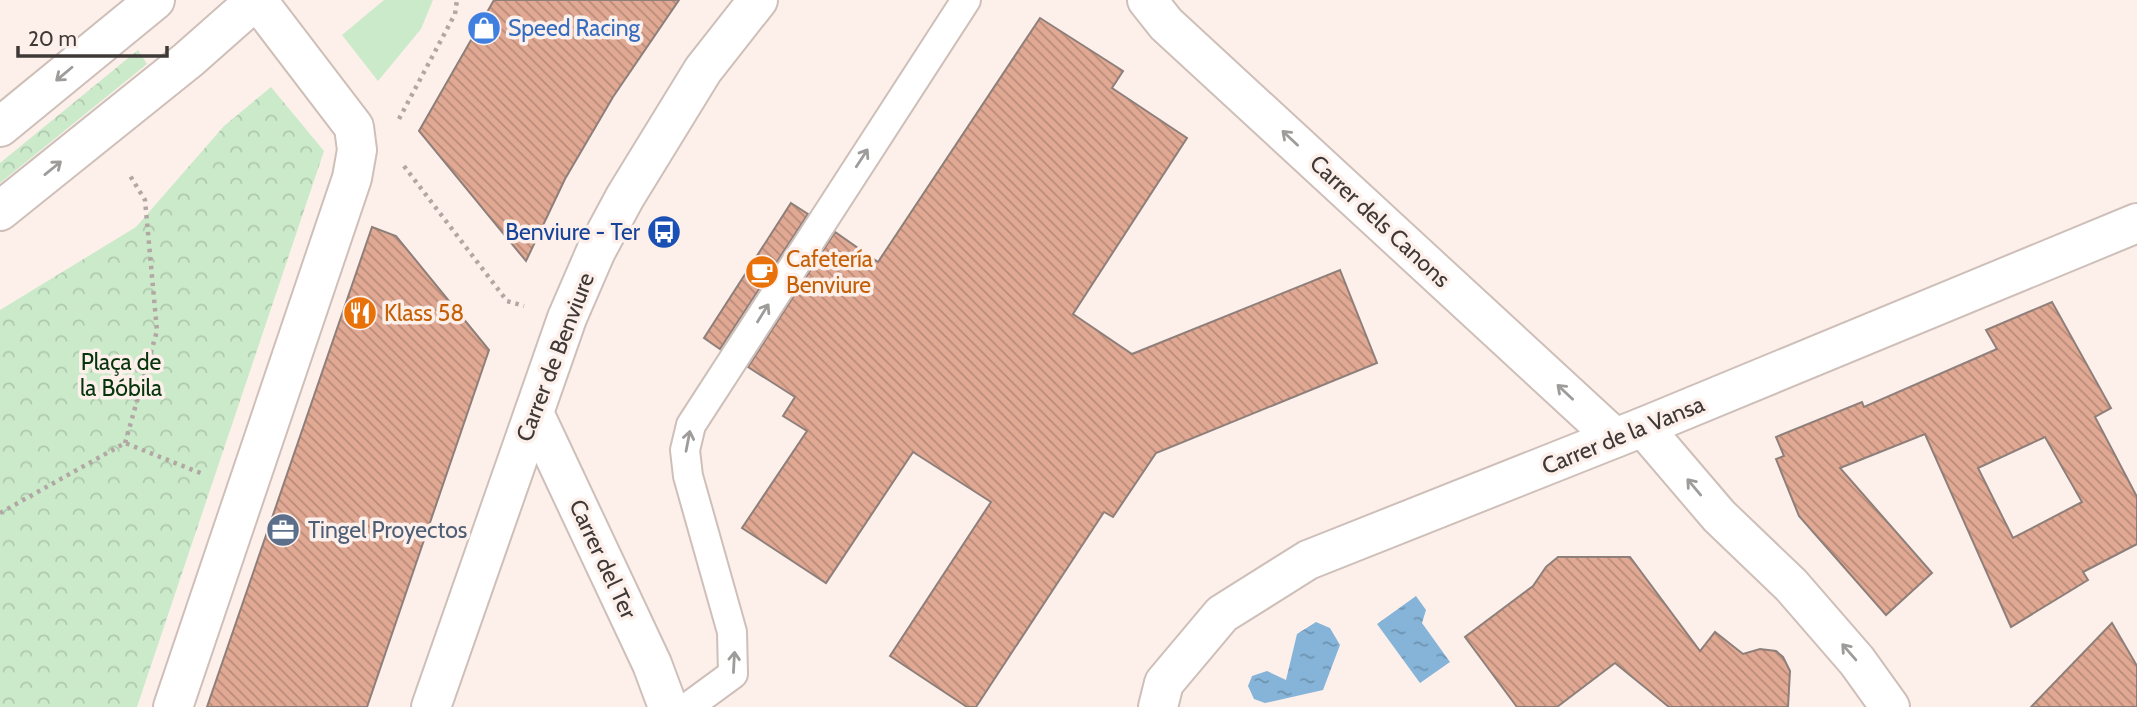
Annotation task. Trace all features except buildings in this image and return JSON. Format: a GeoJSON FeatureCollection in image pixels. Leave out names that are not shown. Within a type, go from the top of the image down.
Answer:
{"type":"FeatureCollection","features":[{"type":"Feature","properties":{"kind":"street"},"geometry":{"type":"LineString","coordinates":[[0,127],[155,0]]}},
{"type":"Feature","properties":{"kind":"street"},"geometry":{"type":"LineString","coordinates":[[0,211],[188,60],[256,0],[354,127],[357,150],[352,178],[173,707]]}},
{"type":"Feature","properties":{"kind":"street","name":"Carrer de Benviure"},"geometry":{"type":"LineString","coordinates":[[431,707],[567,318],[596,251],[625,197],[703,70],[758,0]]}},
{"type":"Feature","properties":{"kind":"street","name":"Carrer dels Canons"},"geometry":{"type":"LineString","coordinates":[[1147,0],[1166,24],[1629,433],[1791,584],[1857,661],[1890,707]]}},
{"type":"Feature","properties":{"kind":"street","name":"Carrer de la Vansa"},"geometry":{"type":"LineString","coordinates":[[1158,707],[1164,683],[1222,614],[1308,560],[1629,433],[2137,223]]}},
{"type":"Feature","properties":{"kind":"street","name":"Carrer del Ter"},"geometry":{"type":"LineString","coordinates":[[534,413],[652,664],[668,707]]}},
{"type":"Feature","properties":{"kind":"lane"},"geometry":{"type":"LineString","coordinates":[[688,707],[733,674],[732,632],[688,476],[685,450],[691,425],[966,0]]}},
{"type":"Feature","properties":{"kind":"path"},"geometry":{"type":"LineString","coordinates":[[392,131],[455,14],[457,0]]}},
{"type":"Feature","properties":{"kind":"path"},"geometry":{"type":"LineString","coordinates":[[404,166],[507,301]]}},
{"type":"Feature","properties":{"kind":"path"},"geometry":{"type":"LineString","coordinates":[[0,513],[125,443],[157,331],[145,200],[129,174]]}},
{"type":"Feature","properties":{"kind":"path"},"geometry":{"type":"LineString","coordinates":[[125,443],[246,491]]}},
{"type":"Feature","properties":{"kind":"green space"},"geometry":{"type":"Polygon","coordinates":[[[384,0],[433,0],[421,29],[378,81],[342,35],[384,0]]]}},
{"type":"Feature","properties":{"kind":"green space"},"geometry":{"type":"Polygon","coordinates":[[[138,50],[147,64],[0,183],[0,163],[138,50]]]}},
{"type":"Feature","properties":{"kind":"green space","name":"Plaça de la Bóbila"},"geometry":{"type":"Polygon","coordinates":[[[271,87],[324,151],[137,707],[0,707],[0,310],[136,227],[224,126],[271,87]]]}},
{"type":"Feature","properties":{"kind":"water"},"geometry":{"type":"Polygon","coordinates":[[[1416,596],[1426,610],[1422,623],[1450,662],[1420,683],[1377,624],[1416,596]]]}},
{"type":"Feature","properties":{"kind":"water"},"geometry":{"type":"Polygon","coordinates":[[[1316,622],[1330,628],[1340,645],[1323,690],[1265,703],[1254,699],[1248,686],[1252,676],[1267,671],[1286,680],[1297,634],[1316,622]]]}},
{"type":"Feature","properties":{"kind":"place","name":"Speed Racing"},"geometry":{"type":"Point","coordinates":[484,28]}},
{"type":"Feature","properties":{"kind":"place","name":"Benviure - Ter"},"geometry":{"type":"Point","coordinates":[664,232]}},
{"type":"Feature","properties":{"kind":"place","name":"Cafetería Benviure"},"geometry":{"type":"Point","coordinates":[762,272]}},
{"type":"Feature","properties":{"kind":"place","name":"Klass 58"},"geometry":{"type":"Point","coordinates":[360,313]}},
{"type":"Feature","properties":{"kind":"place","name":"Tingel Proyectos"},"geometry":{"type":"Point","coordinates":[283,530]}}]}
